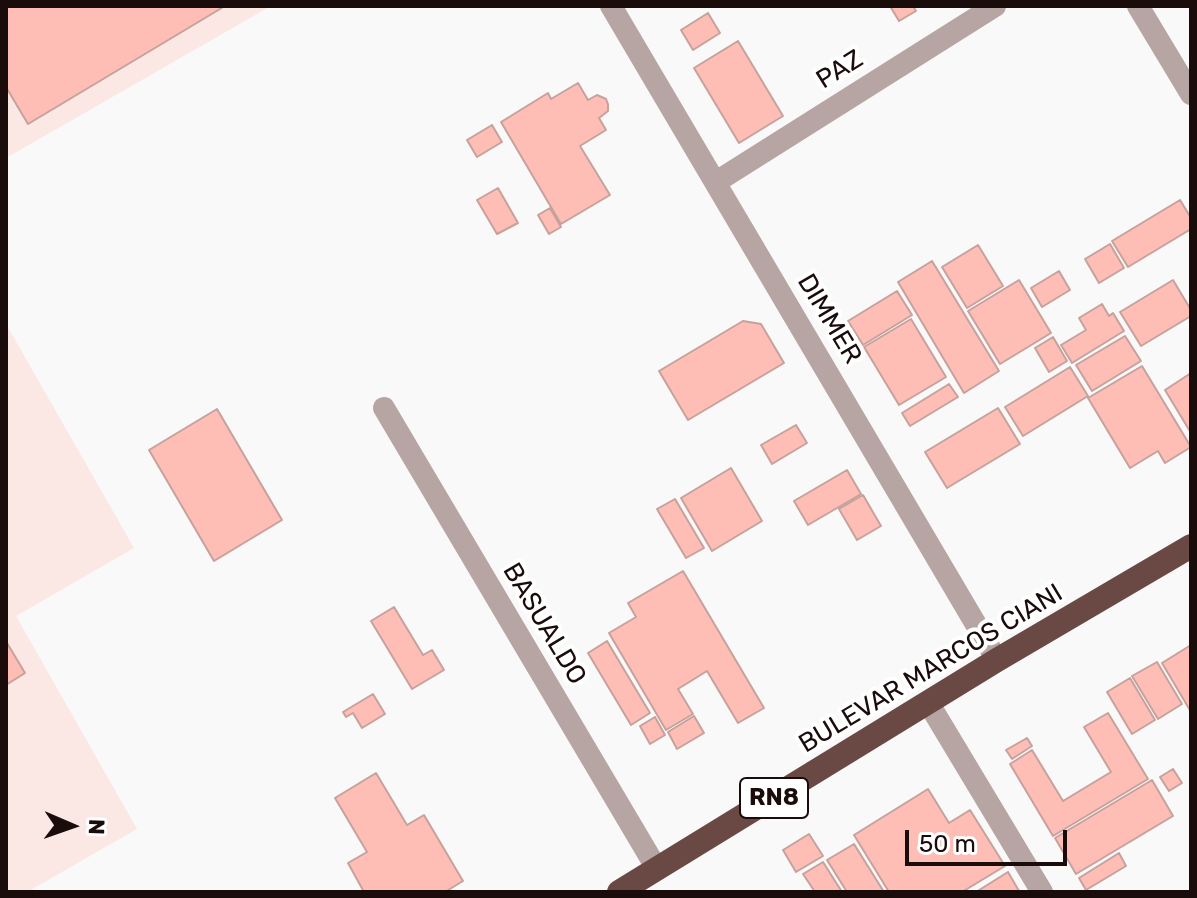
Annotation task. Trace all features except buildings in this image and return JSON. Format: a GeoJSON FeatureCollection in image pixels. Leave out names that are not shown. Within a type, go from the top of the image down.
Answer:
{"type":"FeatureCollection","features":[{"type":"Feature","properties":{"kind":"highway","name":"BULEVAR MARCOS CIANI"},"geometry":{"type":"LineString","coordinates":[[619,892],[997,660],[1191,546]]}},
{"type":"Feature","properties":{"kind":"street","name":"DIMMER"},"geometry":{"type":"LineString","coordinates":[[611,6],[997,660]]}},
{"type":"Feature","properties":{"kind":"street","name":"PAZ"},"geometry":{"type":"LineString","coordinates":[[716,182],[995,6]]}},
{"type":"Feature","properties":{"kind":"street"},"geometry":{"type":"LineString","coordinates":[[1138,6],[1191,94]]}},
{"type":"Feature","properties":{"kind":"street","name":"BASUALDO"},"geometry":{"type":"LineString","coordinates":[[384,408],[657,869]]}},
{"type":"Feature","properties":{"kind":"street"},"geometry":{"type":"LineString","coordinates":[[929,704],[1042,892]]}},
{"type":"Feature","properties":{"kind":"shaded area"},"geometry":{"type":"Polygon","coordinates":[[[6,6],[271,6],[6,158],[6,6]]]}},
{"type":"Feature","properties":{"kind":"shaded area"},"geometry":{"type":"Polygon","coordinates":[[[6,324],[134,548],[16,616],[137,829],[27,892],[6,892],[6,324]]]}}]}
